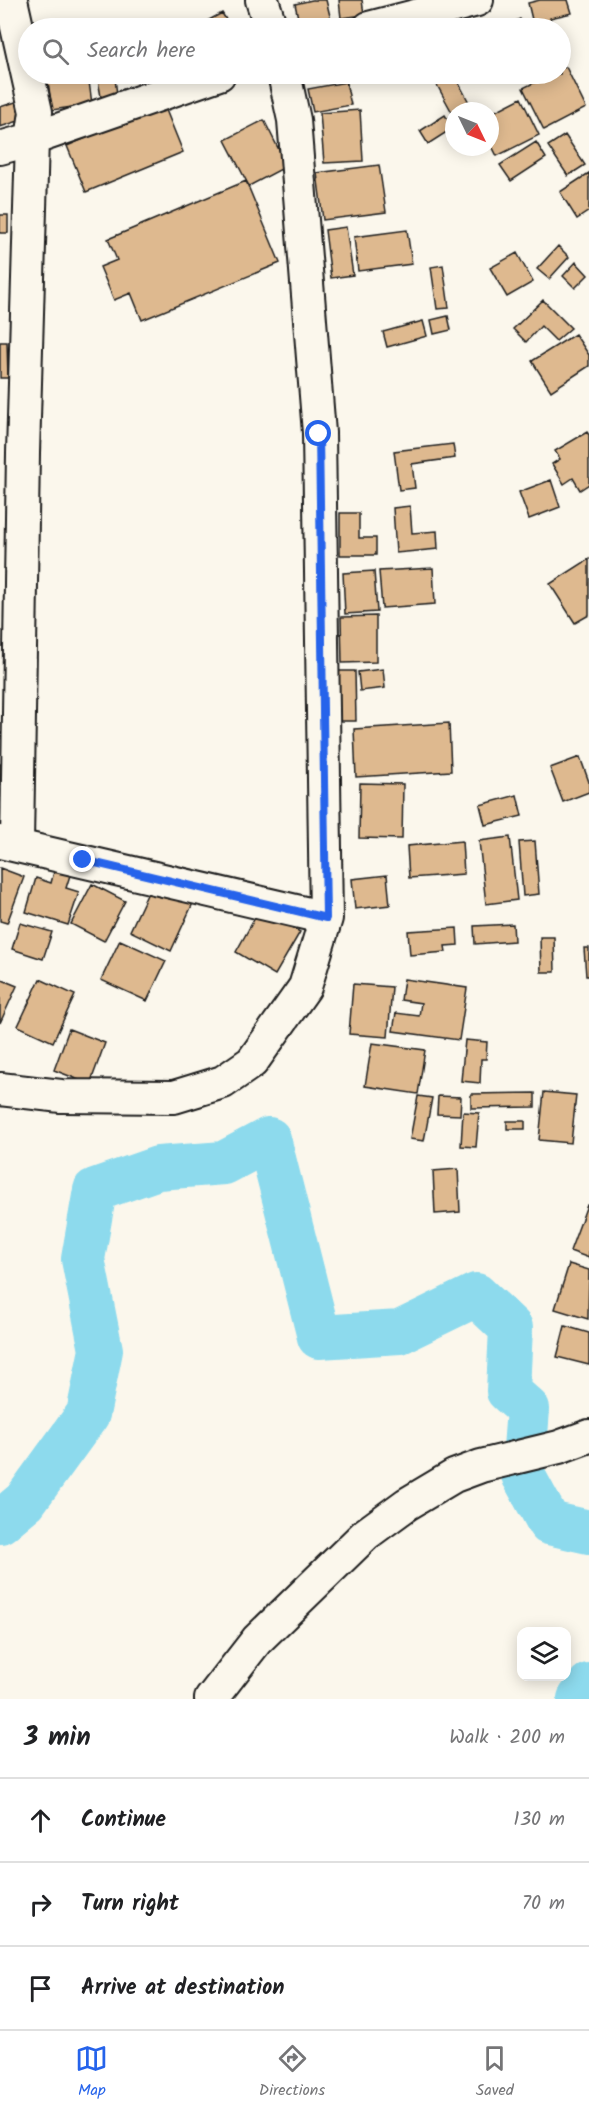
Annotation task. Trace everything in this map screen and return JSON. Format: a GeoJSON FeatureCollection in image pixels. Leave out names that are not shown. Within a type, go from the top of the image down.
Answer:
{"type":"FeatureCollection","features":[{"type":"Feature","properties":{"kind":"street"},"geometry":{"type":"LineString","coordinates":[[11,0],[18,31]]}},
{"type":"Feature","properties":{"kind":"street"},"geometry":{"type":"LineString","coordinates":[[262,0],[268,18]]}},
{"type":"Feature","properties":{"kind":"street"},"geometry":{"type":"LineString","coordinates":[[408,18],[477,0]]}},
{"type":"Feature","properties":{"kind":"street"},"geometry":{"type":"LineString","coordinates":[[30,84],[36,112],[32,140],[9,843],[326,918]]}},
{"type":"Feature","properties":{"kind":"street"},"geometry":{"type":"LineString","coordinates":[[0,148],[32,140],[191,84]]}},
{"type":"Feature","properties":{"kind":"street"},"geometry":{"type":"LineString","coordinates":[[0,1089],[61,1096],[174,1096],[223,1082],[252,1062],[305,987],[326,918],[319,434],[294,120],[286,84]]}},
{"type":"Feature","properties":{"kind":"street"},"geometry":{"type":"LineString","coordinates":[[211,1699],[257,1640],[366,1534],[407,1504],[463,1473],[481,1466],[559,1447],[589,1436]]}},
{"type":"Feature","properties":{"kind":"building"},"geometry":{"type":"Polygon","coordinates":[[[326,0],[330,18],[298,18],[295,4],[326,0]]]}},
{"type":"Feature","properties":{"kind":"building"},"geometry":{"type":"Polygon","coordinates":[[[339,0],[362,0],[364,15],[341,18],[339,0]]]}},
{"type":"Feature","properties":{"kind":"building"},"geometry":{"type":"Polygon","coordinates":[[[540,0],[568,0],[572,13],[550,18],[532,18],[528,3],[540,0]]]}},
{"type":"Feature","properties":{"kind":"building"},"geometry":{"type":"Polygon","coordinates":[[[222,13],[225,18],[213,18],[222,13]]]}},
{"type":"Feature","properties":{"kind":"building"},"geometry":{"type":"Polygon","coordinates":[[[571,77],[586,108],[544,130],[523,88],[531,84],[571,84],[571,77]]]}},
{"type":"Feature","properties":{"kind":"building"},"geometry":{"type":"Polygon","coordinates":[[[48,84],[89,84],[92,104],[52,110],[48,84]]]}},
{"type":"Feature","properties":{"kind":"building"},"geometry":{"type":"Polygon","coordinates":[[[99,84],[116,84],[117,95],[101,97],[99,84]]]}},
{"type":"Feature","properties":{"kind":"building"},"geometry":{"type":"Polygon","coordinates":[[[346,84],[351,105],[313,112],[308,89],[346,84]]]}},
{"type":"Feature","properties":{"kind":"building"},"geometry":{"type":"Polygon","coordinates":[[[436,84],[459,84],[469,102],[446,102],[436,84]]]}},
{"type":"Feature","properties":{"kind":"building"},"geometry":{"type":"Polygon","coordinates":[[[521,98],[539,135],[499,155],[499,109],[521,98]]]}},
{"type":"Feature","properties":{"kind":"building"},"geometry":{"type":"Polygon","coordinates":[[[25,99],[31,117],[0,127],[0,107],[25,99]]]}},
{"type":"Feature","properties":{"kind":"building"},"geometry":{"type":"Polygon","coordinates":[[[164,105],[183,152],[86,192],[67,146],[164,105]]]}},
{"type":"Feature","properties":{"kind":"building"},"geometry":{"type":"Polygon","coordinates":[[[360,110],[363,161],[324,163],[320,113],[360,110]]]}},
{"type":"Feature","properties":{"kind":"building"},"geometry":{"type":"Polygon","coordinates":[[[445,115],[445,133],[428,144],[420,131],[445,115]]]}},
{"type":"Feature","properties":{"kind":"building"},"geometry":{"type":"Polygon","coordinates":[[[264,120],[287,166],[249,186],[225,140],[264,120]]]}},
{"type":"Feature","properties":{"kind":"building"},"geometry":{"type":"Polygon","coordinates":[[[565,135],[585,165],[568,176],[548,146],[565,135]]]}},
{"type":"Feature","properties":{"kind":"building"},"geometry":{"type":"Polygon","coordinates":[[[536,142],[546,158],[511,181],[500,165],[536,142]]]}},
{"type":"Feature","properties":{"kind":"building"},"geometry":{"type":"Polygon","coordinates":[[[379,165],[386,212],[323,220],[317,173],[379,165]]]}},
{"type":"Feature","properties":{"kind":"building"},"geometry":{"type":"Polygon","coordinates":[[[589,173],[589,211],[577,219],[560,192],[589,173]]]}},
{"type":"Feature","properties":{"kind":"building"},"geometry":{"type":"Polygon","coordinates":[[[246,181],[280,263],[142,320],[131,293],[114,300],[100,267],[117,260],[108,239],[246,181]]]}},
{"type":"Feature","properties":{"kind":"building"},"geometry":{"type":"Polygon","coordinates":[[[0,215],[8,215],[8,233],[0,233],[0,215]]]}},
{"type":"Feature","properties":{"kind":"building"},"geometry":{"type":"Polygon","coordinates":[[[346,227],[353,275],[331,278],[325,230],[346,227]]]}},
{"type":"Feature","properties":{"kind":"building"},"geometry":{"type":"Polygon","coordinates":[[[407,230],[412,264],[358,271],[354,237],[407,230]]]}},
{"type":"Feature","properties":{"kind":"building"},"geometry":{"type":"Polygon","coordinates":[[[558,246],[569,257],[549,279],[537,269],[558,246]]]}},
{"type":"Feature","properties":{"kind":"building"},"geometry":{"type":"Polygon","coordinates":[[[517,253],[533,282],[507,297],[490,268],[517,253]]]}},
{"type":"Feature","properties":{"kind":"building"},"geometry":{"type":"Polygon","coordinates":[[[576,262],[588,275],[575,288],[563,276],[576,262]]]}},
{"type":"Feature","properties":{"kind":"building"},"geometry":{"type":"Polygon","coordinates":[[[443,265],[449,308],[437,309],[431,267],[443,265]]]}},
{"type":"Feature","properties":{"kind":"building"},"geometry":{"type":"Polygon","coordinates":[[[543,300],[571,328],[556,341],[541,326],[526,342],[513,329],[543,300]]]}},
{"type":"Feature","properties":{"kind":"building"},"geometry":{"type":"Polygon","coordinates":[[[448,316],[451,330],[434,334],[431,320],[448,316]]]}},
{"type":"Feature","properties":{"kind":"building"},"geometry":{"type":"Polygon","coordinates":[[[423,321],[427,336],[387,347],[383,332],[423,321]]]}},
{"type":"Feature","properties":{"kind":"building"},"geometry":{"type":"Polygon","coordinates":[[[575,334],[589,355],[589,366],[551,391],[532,361],[575,334]]]}},
{"type":"Feature","properties":{"kind":"building"},"geometry":{"type":"Polygon","coordinates":[[[0,342],[7,342],[8,378],[0,378],[0,342]]]}},
{"type":"Feature","properties":{"kind":"building"},"geometry":{"type":"Polygon","coordinates":[[[587,432],[589,435],[589,484],[580,490],[573,478],[564,484],[552,464],[560,459],[555,451],[587,432]]]}},
{"type":"Feature","properties":{"kind":"building"},"geometry":{"type":"Polygon","coordinates":[[[453,444],[455,458],[412,464],[415,488],[399,490],[394,451],[453,444]]]}},
{"type":"Feature","properties":{"kind":"building"},"geometry":{"type":"Polygon","coordinates":[[[551,480],[560,507],[529,519],[519,492],[551,480]]]}},
{"type":"Feature","properties":{"kind":"building"},"geometry":{"type":"Polygon","coordinates":[[[410,506],[412,533],[437,531],[438,549],[396,553],[393,508],[410,506]]]}},
{"type":"Feature","properties":{"kind":"building"},"geometry":{"type":"Polygon","coordinates":[[[340,513],[359,513],[359,538],[376,538],[376,555],[340,555],[340,513]]]}},
{"type":"Feature","properties":{"kind":"building"},"geometry":{"type":"Polygon","coordinates":[[[589,559],[589,615],[575,623],[550,584],[589,559]]]}},
{"type":"Feature","properties":{"kind":"building"},"geometry":{"type":"Polygon","coordinates":[[[433,568],[435,604],[382,608],[379,571],[433,568]]]}},
{"type":"Feature","properties":{"kind":"building"},"geometry":{"type":"Polygon","coordinates":[[[374,571],[377,612],[345,614],[343,573],[374,571]]]}},
{"type":"Feature","properties":{"kind":"building"},"geometry":{"type":"Polygon","coordinates":[[[376,616],[376,662],[342,663],[341,617],[376,616]]]}},
{"type":"Feature","properties":{"kind":"building"},"geometry":{"type":"Polygon","coordinates":[[[383,669],[385,688],[360,691],[358,672],[383,669]]]}},
{"type":"Feature","properties":{"kind":"building"},"geometry":{"type":"Polygon","coordinates":[[[337,671],[355,671],[356,721],[338,721],[337,671]]]}},
{"type":"Feature","properties":{"kind":"building"},"geometry":{"type":"Polygon","coordinates":[[[449,723],[451,771],[356,777],[354,729],[449,723]]]}},
{"type":"Feature","properties":{"kind":"building"},"geometry":{"type":"Polygon","coordinates":[[[580,757],[589,782],[589,792],[563,802],[550,768],[580,757]]]}},
{"type":"Feature","properties":{"kind":"building"},"geometry":{"type":"Polygon","coordinates":[[[0,764],[4,764],[5,824],[0,824],[0,764]]]}},
{"type":"Feature","properties":{"kind":"building"},"geometry":{"type":"Polygon","coordinates":[[[360,783],[403,784],[402,839],[359,838],[360,783]]]}},
{"type":"Feature","properties":{"kind":"building"},"geometry":{"type":"Polygon","coordinates":[[[517,795],[522,816],[485,825],[480,805],[517,795]]]}},
{"type":"Feature","properties":{"kind":"building"},"geometry":{"type":"Polygon","coordinates":[[[510,837],[517,900],[486,904],[479,841],[510,837]]]}},
{"type":"Feature","properties":{"kind":"building"},"geometry":{"type":"Polygon","coordinates":[[[462,841],[464,874],[409,878],[407,846],[462,841]]]}},
{"type":"Feature","properties":{"kind":"building"},"geometry":{"type":"Polygon","coordinates":[[[535,841],[539,894],[523,896],[519,842],[535,841]]]}},
{"type":"Feature","properties":{"kind":"building"},"geometry":{"type":"Polygon","coordinates":[[[0,868],[24,877],[7,923],[0,921],[0,868]]]}},
{"type":"Feature","properties":{"kind":"building"},"geometry":{"type":"Polygon","coordinates":[[[55,868],[71,872],[66,888],[79,892],[68,925],[26,912],[36,878],[51,883],[55,868]]]}},
{"type":"Feature","properties":{"kind":"building"},"geometry":{"type":"Polygon","coordinates":[[[387,875],[390,905],[355,909],[352,879],[387,875]]]}},
{"type":"Feature","properties":{"kind":"building"},"geometry":{"type":"Polygon","coordinates":[[[92,884],[125,901],[104,941],[71,924],[92,884]]]}},
{"type":"Feature","properties":{"kind":"building"},"geometry":{"type":"Polygon","coordinates":[[[152,884],[193,903],[171,951],[130,931],[152,884]]]}},
{"type":"Feature","properties":{"kind":"building"},"geometry":{"type":"Polygon","coordinates":[[[260,909],[300,932],[275,975],[236,952],[260,909]]]}},
{"type":"Feature","properties":{"kind":"building"},"geometry":{"type":"Polygon","coordinates":[[[20,923],[52,932],[43,959],[12,949],[20,923]]]}},
{"type":"Feature","properties":{"kind":"building"},"geometry":{"type":"Polygon","coordinates":[[[513,924],[514,941],[475,944],[474,926],[513,924]]]}},
{"type":"Feature","properties":{"kind":"building"},"geometry":{"type":"Polygon","coordinates":[[[457,928],[458,945],[445,946],[446,952],[410,955],[408,931],[457,928]]]}},
{"type":"Feature","properties":{"kind":"building"},"geometry":{"type":"Polygon","coordinates":[[[540,937],[554,937],[555,972],[541,972],[540,937]]]}},
{"type":"Feature","properties":{"kind":"building"},"geometry":{"type":"Polygon","coordinates":[[[120,940],[166,961],[147,1001],[101,980],[120,940]]]}},
{"type":"Feature","properties":{"kind":"building"},"geometry":{"type":"Polygon","coordinates":[[[584,948],[589,948],[589,976],[586,976],[584,948]]]}},
{"type":"Feature","properties":{"kind":"building"},"geometry":{"type":"Polygon","coordinates":[[[0,979],[17,986],[0,1023],[0,979]]]}},
{"type":"Feature","properties":{"kind":"building"},"geometry":{"type":"Polygon","coordinates":[[[40,979],[75,995],[53,1042],[18,1026],[40,979]]]}},
{"type":"Feature","properties":{"kind":"building"},"geometry":{"type":"Polygon","coordinates":[[[404,979],[467,988],[459,1040],[393,1031],[396,1013],[419,1016],[421,1003],[401,1000],[404,979]]]}},
{"type":"Feature","properties":{"kind":"building"},"geometry":{"type":"Polygon","coordinates":[[[353,984],[392,987],[388,1037],[349,1034],[353,984]]]}},
{"type":"Feature","properties":{"kind":"building"},"geometry":{"type":"Polygon","coordinates":[[[69,1029],[105,1043],[90,1084],[54,1070],[69,1029]]]}},
{"type":"Feature","properties":{"kind":"building"},"geometry":{"type":"Polygon","coordinates":[[[465,1040],[487,1042],[486,1059],[481,1059],[480,1083],[461,1081],[465,1040]]]}},
{"type":"Feature","properties":{"kind":"building"},"geometry":{"type":"Polygon","coordinates":[[[372,1043],[425,1050],[418,1094],[365,1086],[372,1043]]]}},
{"type":"Feature","properties":{"kind":"building"},"geometry":{"type":"Polygon","coordinates":[[[544,1092],[576,1095],[571,1143],[539,1140],[544,1092]]]}},
{"type":"Feature","properties":{"kind":"building"},"geometry":{"type":"Polygon","coordinates":[[[535,1093],[535,1107],[471,1108],[471,1094],[535,1093]]]}},
{"type":"Feature","properties":{"kind":"building"},"geometry":{"type":"Polygon","coordinates":[[[418,1096],[432,1098],[424,1141],[410,1139],[418,1096]]]}},
{"type":"Feature","properties":{"kind":"building"},"geometry":{"type":"Polygon","coordinates":[[[438,1096],[461,1097],[460,1115],[437,1114],[438,1096]]]}},
{"type":"Feature","properties":{"kind":"building"},"geometry":{"type":"Polygon","coordinates":[[[463,1112],[479,1113],[476,1147],[461,1146],[463,1112]]]}},
{"type":"Feature","properties":{"kind":"building"},"geometry":{"type":"Polygon","coordinates":[[[507,1121],[525,1121],[525,1129],[507,1129],[507,1121]]]}},
{"type":"Feature","properties":{"kind":"building"},"geometry":{"type":"Polygon","coordinates":[[[458,1169],[460,1212],[435,1214],[433,1171],[458,1169]]]}},
{"type":"Feature","properties":{"kind":"building"},"geometry":{"type":"Polygon","coordinates":[[[587,1205],[589,1206],[589,1258],[570,1251],[587,1205]]]}},
{"type":"Feature","properties":{"kind":"building"},"geometry":{"type":"Polygon","coordinates":[[[569,1264],[589,1270],[588,1319],[555,1309],[569,1264]]]}},
{"type":"Feature","properties":{"kind":"building"},"geometry":{"type":"Polygon","coordinates":[[[565,1326],[589,1333],[589,1365],[557,1357],[565,1326]]]}},
{"type":"Feature","properties":{"kind":"waterway"},"geometry":{"type":"LineString","coordinates":[[0,1522],[25,1501],[88,1414],[101,1350],[83,1259],[95,1190],[158,1168],[224,1163],[269,1139],[319,1337],[400,1332],[476,1295],[511,1328],[508,1391],[528,1409],[523,1475],[549,1523],[589,1532]]}},
{"type":"Feature","properties":{"kind":"waterway"},"geometry":{"type":"LineString","coordinates":[[579,1699],[589,1685]]}},
{"type":"Feature","properties":{"kind":"route"},"geometry":{"type":"LineString","coordinates":[[83,860],[326,918],[319,434]]}}]}
